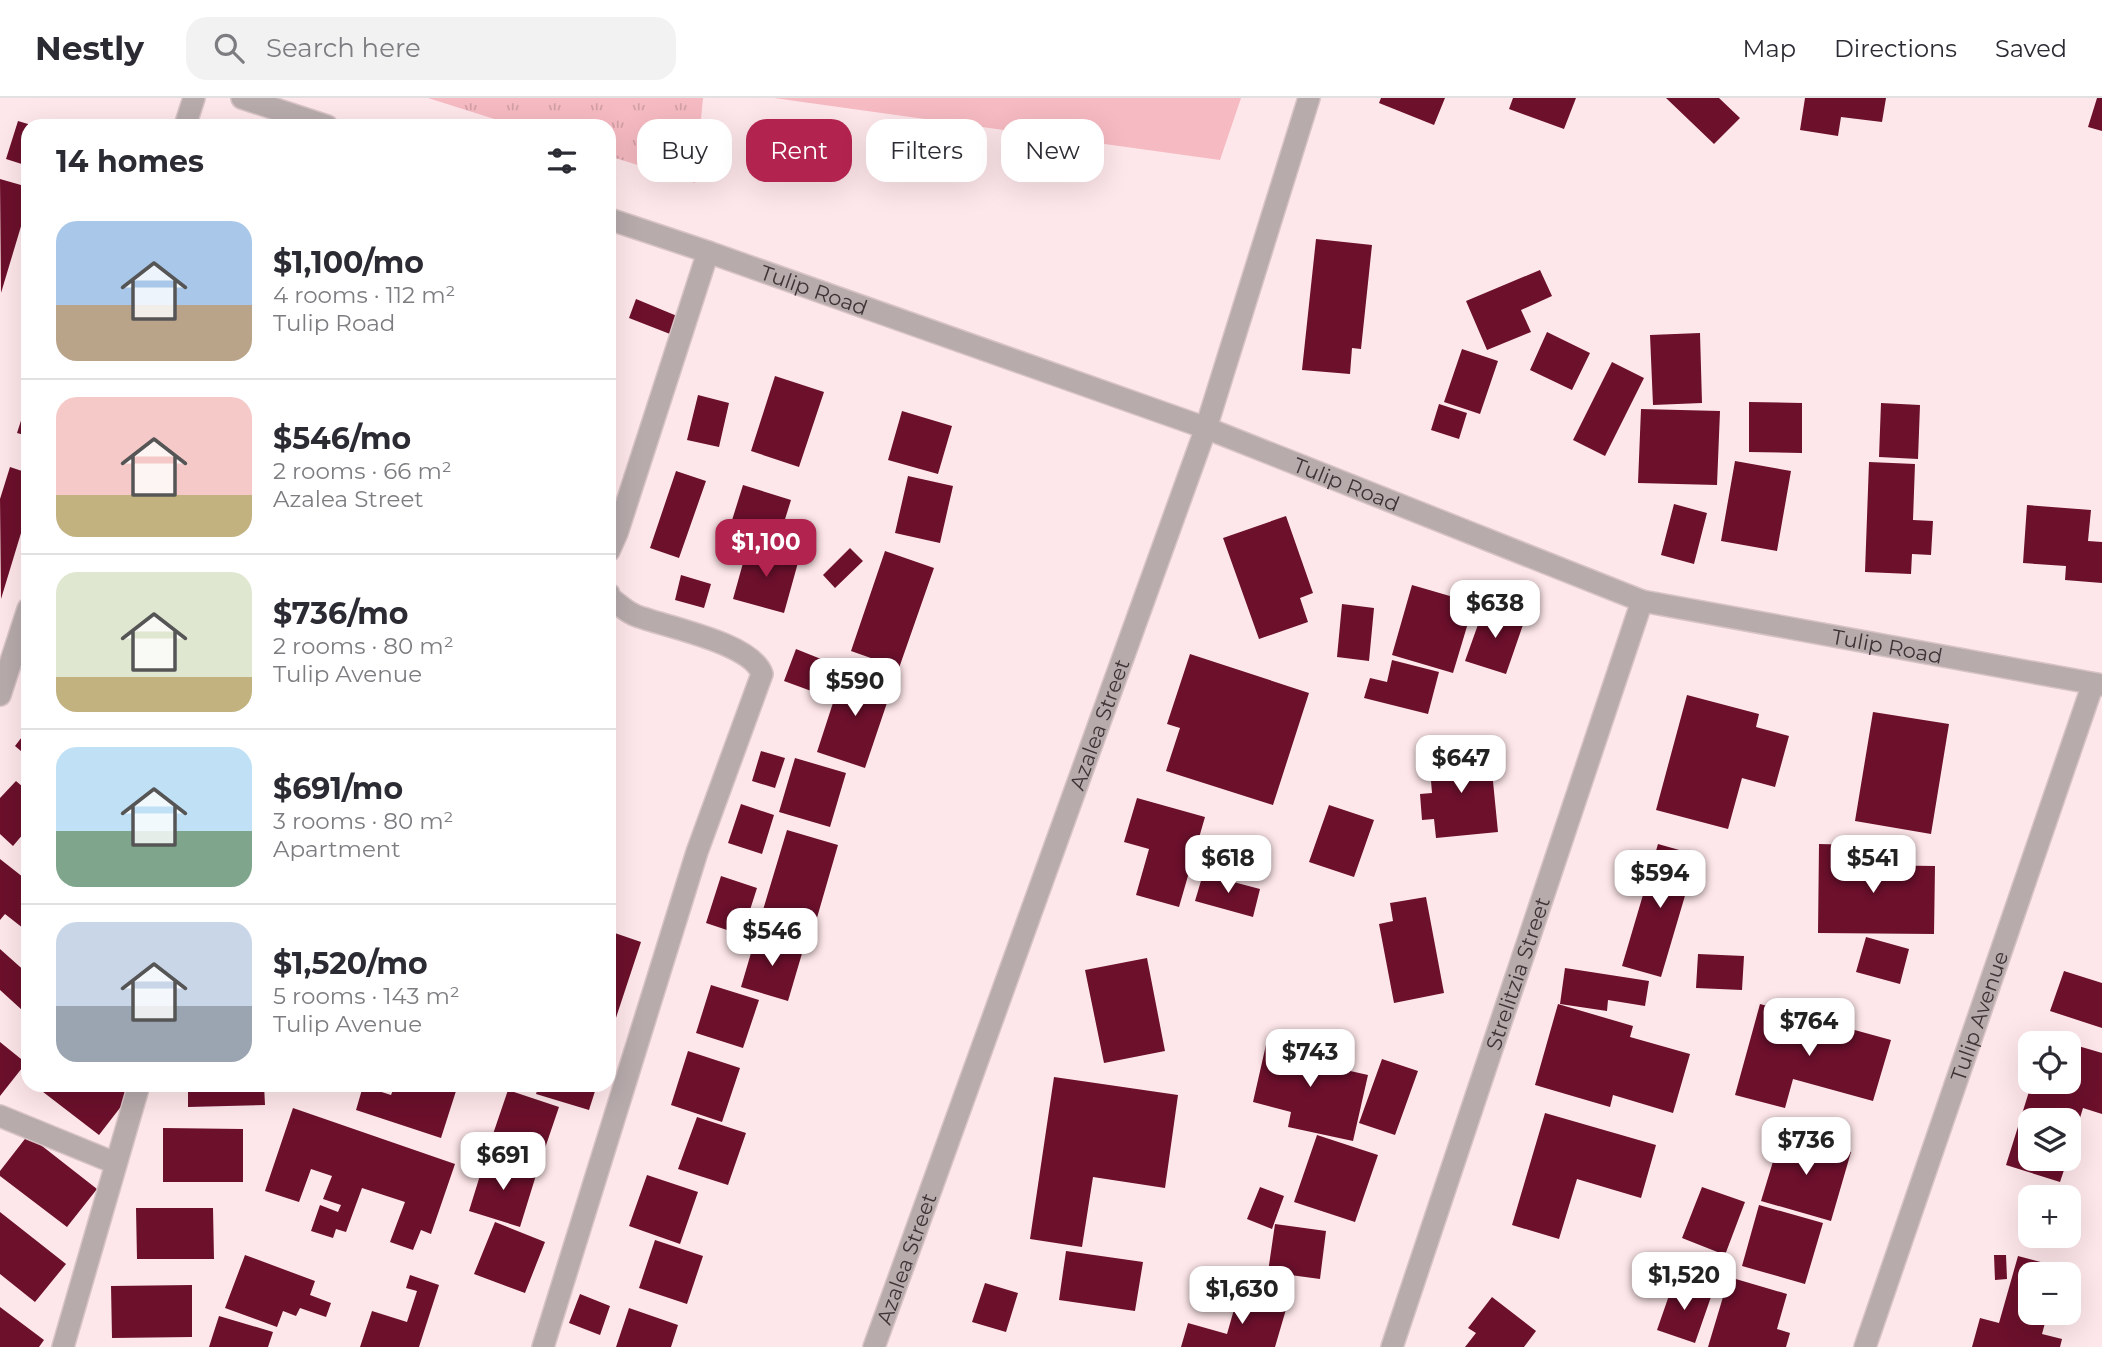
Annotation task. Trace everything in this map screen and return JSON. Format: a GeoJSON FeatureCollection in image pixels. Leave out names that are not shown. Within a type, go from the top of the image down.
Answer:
{"type":"FeatureCollection","features":[{"type":"Feature","properties":{"kind":"street"},"geometry":{"type":"LineString","coordinates":[[187,119],[194,98]]}},
{"type":"Feature","properties":{"kind":"street"},"geometry":{"type":"LineString","coordinates":[[242,98],[306,119]]}},
{"type":"Feature","properties":{"kind":"street","name":"Azalea Street"},"geometry":{"type":"LineString","coordinates":[[874,1347],[1206,428],[1309,98]]}},
{"type":"Feature","properties":{"kind":"street","name":"Tulip Road"},"geometry":{"type":"LineString","coordinates":[[616,221],[1206,428],[1642,601],[2097,684]]}},
{"type":"Feature","properties":{"kind":"street"},"geometry":{"type":"LineString","coordinates":[[616,535],[708,252]]}},
{"type":"Feature","properties":{"kind":"street","name":"Strelitzia Street"},"geometry":{"type":"LineString","coordinates":[[1392,1347],[1642,601]]}},
{"type":"Feature","properties":{"kind":"street"},"geometry":{"type":"LineString","coordinates":[[543,1347],[696,852],[762,674],[759,666],[742,652],[690,632],[637,617],[616,602]]}},
{"type":"Feature","properties":{"kind":"street"},"geometry":{"type":"LineString","coordinates":[[0,695],[21,630]]}},
{"type":"Feature","properties":{"kind":"street","name":"Tulip Avenue"},"geometry":{"type":"LineString","coordinates":[[1865,1347],[2097,684]]}},
{"type":"Feature","properties":{"kind":"street"},"geometry":{"type":"LineString","coordinates":[[63,1347],[137,1092]]}},
{"type":"Feature","properties":{"kind":"street"},"geometry":{"type":"LineString","coordinates":[[0,1116],[116,1163]]}},
{"type":"Feature","properties":{"kind":"green space"},"geometry":{"type":"Polygon","coordinates":[[[428,98],[703,98],[701,119],[637,119],[637,165],[616,158],[616,119],[494,119],[428,98]]]}},
{"type":"Feature","properties":{"kind":"green space"},"geometry":{"type":"Polygon","coordinates":[[[774,98],[1241,98],[1220,160],[1104,144],[1104,119],[1001,119],[1001,130],[987,128],[987,119],[925,119],[774,98]]]}},
{"type":"Feature","properties":{"kind":"building"},"geometry":{"type":"Polygon","coordinates":[[[1381,98],[1445,98],[1434,125],[1379,103],[1381,98]]]}},
{"type":"Feature","properties":{"kind":"building"},"geometry":{"type":"Polygon","coordinates":[[[1513,98],[1576,98],[1564,129],[1509,109],[1513,98]]]}},
{"type":"Feature","properties":{"kind":"building"},"geometry":{"type":"Polygon","coordinates":[[[1666,98],[1719,98],[1740,118],[1714,144],[1666,98]]]}},
{"type":"Feature","properties":{"kind":"building"},"geometry":{"type":"Polygon","coordinates":[[[1805,98],[1886,98],[1882,122],[1841,117],[1838,136],[1800,130],[1805,98]]]}},
{"type":"Feature","properties":{"kind":"building"},"geometry":{"type":"Polygon","coordinates":[[[2097,98],[2102,98],[2102,131],[2088,127],[2097,98]]]}},
{"type":"Feature","properties":{"kind":"building"},"geometry":{"type":"Polygon","coordinates":[[[18,121],[21,122],[21,164],[6,159],[18,121]]]}},
{"type":"Feature","properties":{"kind":"building"},"geometry":{"type":"Polygon","coordinates":[[[0,179],[21,185],[21,226],[1,293],[0,179]]]}},
{"type":"Feature","properties":{"kind":"building"},"geometry":{"type":"Polygon","coordinates":[[[1316,239],[1372,245],[1361,349],[1352,348],[1350,374],[1302,370],[1316,239]]]}},
{"type":"Feature","properties":{"kind":"building"},"geometry":{"type":"Polygon","coordinates":[[[1540,270],[1552,296],[1521,310],[1531,332],[1487,350],[1466,301],[1540,270]]]}},
{"type":"Feature","properties":{"kind":"building"},"geometry":{"type":"Polygon","coordinates":[[[636,299],[677,316],[670,334],[629,318],[636,299]]]}},
{"type":"Feature","properties":{"kind":"building"},"geometry":{"type":"Polygon","coordinates":[[[1547,332],[1590,353],[1572,390],[1530,370],[1547,332]]]}},
{"type":"Feature","properties":{"kind":"building"},"geometry":{"type":"Polygon","coordinates":[[[1700,333],[1702,403],[1653,405],[1650,335],[1700,333]]]}},
{"type":"Feature","properties":{"kind":"building"},"geometry":{"type":"Polygon","coordinates":[[[1462,349],[1498,361],[1480,414],[1444,402],[1462,349]]]}},
{"type":"Feature","properties":{"kind":"building"},"geometry":{"type":"Polygon","coordinates":[[[1612,362],[1644,378],[1605,456],[1573,440],[1612,362]]]}},
{"type":"Feature","properties":{"kind":"building"},"geometry":{"type":"Polygon","coordinates":[[[775,376],[824,392],[799,467],[751,451],[775,376]]]}},
{"type":"Feature","properties":{"kind":"building"},"geometry":{"type":"Polygon","coordinates":[[[698,395],[729,403],[719,447],[687,440],[698,395]]]}},
{"type":"Feature","properties":{"kind":"building"},"geometry":{"type":"Polygon","coordinates":[[[1749,402],[1802,403],[1802,453],[1749,452],[1749,402]]]}},
{"type":"Feature","properties":{"kind":"building"},"geometry":{"type":"Polygon","coordinates":[[[1881,403],[1920,405],[1918,459],[1879,457],[1881,403]]]}},
{"type":"Feature","properties":{"kind":"building"},"geometry":{"type":"Polygon","coordinates":[[[1439,404],[1467,413],[1459,439],[1431,430],[1439,404]]]}},
{"type":"Feature","properties":{"kind":"building"},"geometry":{"type":"Polygon","coordinates":[[[1641,409],[1720,411],[1717,485],[1638,483],[1641,409]]]}},
{"type":"Feature","properties":{"kind":"building"},"geometry":{"type":"Polygon","coordinates":[[[902,411],[952,426],[938,474],[888,460],[902,411]]]}},
{"type":"Feature","properties":{"kind":"building"},"geometry":{"type":"Polygon","coordinates":[[[1735,461],[1791,471],[1777,551],[1721,541],[1735,461]]]}},
{"type":"Feature","properties":{"kind":"building"},"geometry":{"type":"Polygon","coordinates":[[[1869,462],[1915,464],[1913,520],[1933,521],[1931,555],[1912,554],[1911,574],[1865,572],[1869,462]]]}},
{"type":"Feature","properties":{"kind":"building"},"geometry":{"type":"Polygon","coordinates":[[[10,467],[21,471],[21,533],[1,599],[0,499],[10,467]]]}},
{"type":"Feature","properties":{"kind":"building"},"geometry":{"type":"Polygon","coordinates":[[[676,471],[706,481],[679,558],[650,548],[676,471]]]}},
{"type":"Feature","properties":{"kind":"building"},"geometry":{"type":"Polygon","coordinates":[[[908,476],[953,486],[940,543],[895,533],[908,476]]]}},
{"type":"Feature","properties":{"kind":"building"},"geometry":{"type":"Polygon","coordinates":[[[743,485],[791,500],[776,548],[728,533],[743,485]]]}},
{"type":"Feature","properties":{"kind":"building"},"geometry":{"type":"Polygon","coordinates":[[[1674,504],[1707,513],[1694,564],[1661,555],[1674,504]]]}},
{"type":"Feature","properties":{"kind":"building"},"geometry":{"type":"Polygon","coordinates":[[[2027,505],[2091,510],[2088,541],[2102,542],[2102,583],[2065,580],[2066,566],[2023,563],[2027,505]]]}},
{"type":"Feature","properties":{"kind":"building"},"geometry":{"type":"Polygon","coordinates":[[[1286,516],[1313,593],[1300,598],[1308,622],[1259,639],[1223,538],[1286,516]]]}},
{"type":"Feature","properties":{"kind":"building"},"geometry":{"type":"Polygon","coordinates":[[[748,545],[799,559],[784,613],[733,599],[748,545]]]}},
{"type":"Feature","properties":{"kind":"building"},"geometry":{"type":"Polygon","coordinates":[[[850,548],[863,561],[835,588],[823,575],[850,548]]]}},
{"type":"Feature","properties":{"kind":"building"},"geometry":{"type":"Polygon","coordinates":[[[885,551],[934,568],[899,668],[851,651],[885,551]]]}},
{"type":"Feature","properties":{"kind":"building"},"geometry":{"type":"Polygon","coordinates":[[[681,575],[711,584],[704,608],[675,600],[681,575]]]}},
{"type":"Feature","properties":{"kind":"building"},"geometry":{"type":"Polygon","coordinates":[[[1412,585],[1474,603],[1453,673],[1392,655],[1412,585]]]}},
{"type":"Feature","properties":{"kind":"building"},"geometry":{"type":"Polygon","coordinates":[[[1342,604],[1374,608],[1369,661],[1337,657],[1342,604]]]}},
{"type":"Feature","properties":{"kind":"building"},"geometry":{"type":"Polygon","coordinates":[[[1485,605],[1525,619],[1506,674],[1465,661],[1485,605]]]}},
{"type":"Feature","properties":{"kind":"building"},"geometry":{"type":"Polygon","coordinates":[[[796,649],[826,661],[814,692],[784,681],[796,649]]]}},
{"type":"Feature","properties":{"kind":"building"},"geometry":{"type":"Polygon","coordinates":[[[1190,654],[1309,693],[1273,805],[1166,771],[1180,728],[1167,724],[1190,654]]]}},
{"type":"Feature","properties":{"kind":"building"},"geometry":{"type":"Polygon","coordinates":[[[1392,660],[1439,672],[1428,714],[1364,698],[1370,678],[1387,682],[1392,660]]]}},
{"type":"Feature","properties":{"kind":"building"},"geometry":{"type":"Polygon","coordinates":[[[844,669],[893,685],[865,768],[817,752],[844,669]]]}},
{"type":"Feature","properties":{"kind":"building"},"geometry":{"type":"Polygon","coordinates":[[[1687,695],[1759,714],[1756,727],[1789,736],[1775,787],[1742,778],[1728,829],[1656,810],[1687,695]]]}},
{"type":"Feature","properties":{"kind":"building"},"geometry":{"type":"Polygon","coordinates":[[[1873,712],[1949,724],[1931,834],[1855,821],[1873,712]]]}},
{"type":"Feature","properties":{"kind":"building"},"geometry":{"type":"Polygon","coordinates":[[[21,738],[21,751],[15,746],[21,738]]]}},
{"type":"Feature","properties":{"kind":"building"},"geometry":{"type":"Polygon","coordinates":[[[761,751],[785,758],[775,788],[752,781],[761,751]]]}},
{"type":"Feature","properties":{"kind":"building"},"geometry":{"type":"Polygon","coordinates":[[[1490,751],[1498,832],[1436,838],[1434,819],[1422,820],[1420,794],[1432,793],[1429,756],[1490,751]]]}},
{"type":"Feature","properties":{"kind":"building"},"geometry":{"type":"Polygon","coordinates":[[[795,758],[846,773],[830,827],[779,812],[795,758]]]}},
{"type":"Feature","properties":{"kind":"building"},"geometry":{"type":"Polygon","coordinates":[[[16,781],[21,785],[21,837],[13,846],[0,834],[0,798],[16,781]]]}},
{"type":"Feature","properties":{"kind":"building"},"geometry":{"type":"Polygon","coordinates":[[[1137,798],[1205,817],[1179,907],[1136,895],[1149,849],[1124,842],[1137,798]]]}},
{"type":"Feature","properties":{"kind":"building"},"geometry":{"type":"Polygon","coordinates":[[[741,804],[774,815],[762,854],[728,843],[741,804]]]}},
{"type":"Feature","properties":{"kind":"building"},"geometry":{"type":"Polygon","coordinates":[[[1329,805],[1374,820],[1354,877],[1309,862],[1329,805]]]}},
{"type":"Feature","properties":{"kind":"building"},"geometry":{"type":"Polygon","coordinates":[[[787,830],[838,845],[812,935],[760,920],[787,830]]]}},
{"type":"Feature","properties":{"kind":"building"},"geometry":{"type":"Polygon","coordinates":[[[1658,844],[1697,855],[1661,977],[1622,966],[1658,844]]]}},
{"type":"Feature","properties":{"kind":"building"},"geometry":{"type":"Polygon","coordinates":[[[1819,844],[1860,845],[1860,865],[1935,866],[1934,934],[1818,933],[1819,844]]]}},
{"type":"Feature","properties":{"kind":"building"},"geometry":{"type":"Polygon","coordinates":[[[0,859],[21,876],[21,927],[5,914],[0,920],[0,859]]]}},
{"type":"Feature","properties":{"kind":"building"},"geometry":{"type":"Polygon","coordinates":[[[1203,874],[1260,889],[1253,917],[1195,901],[1203,874]]]}},
{"type":"Feature","properties":{"kind":"building"},"geometry":{"type":"Polygon","coordinates":[[[721,876],[757,888],[742,935],[706,923],[721,876]]]}},
{"type":"Feature","properties":{"kind":"building"},"geometry":{"type":"Polygon","coordinates":[[[1426,897],[1444,993],[1394,1003],[1379,924],[1393,921],[1390,903],[1426,897]]]}},
{"type":"Feature","properties":{"kind":"building"},"geometry":{"type":"Polygon","coordinates":[[[616,933],[641,942],[616,1018],[616,933]]]}},
{"type":"Feature","properties":{"kind":"building"},"geometry":{"type":"Polygon","coordinates":[[[756,936],[803,950],[788,1001],[741,987],[756,936]]]}},
{"type":"Feature","properties":{"kind":"building"},"geometry":{"type":"Polygon","coordinates":[[[1866,937],[1909,949],[1900,984],[1856,972],[1866,937]]]}},
{"type":"Feature","properties":{"kind":"building"},"geometry":{"type":"Polygon","coordinates":[[[0,949],[21,968],[21,1009],[0,990],[0,949]]]}},
{"type":"Feature","properties":{"kind":"building"},"geometry":{"type":"Polygon","coordinates":[[[1698,954],[1744,956],[1742,990],[1696,988],[1698,954]]]}},
{"type":"Feature","properties":{"kind":"building"},"geometry":{"type":"Polygon","coordinates":[[[1147,958],[1165,1051],[1104,1063],[1085,970],[1147,958]]]}},
{"type":"Feature","properties":{"kind":"building"},"geometry":{"type":"Polygon","coordinates":[[[1565,968],[1649,981],[1645,1006],[1608,1000],[1607,1011],[1560,1004],[1565,968]]]}},
{"type":"Feature","properties":{"kind":"building"},"geometry":{"type":"Polygon","coordinates":[[[2064,971],[2102,983],[2102,1028],[2050,1011],[2064,971]]]}},
{"type":"Feature","properties":{"kind":"building"},"geometry":{"type":"Polygon","coordinates":[[[711,985],[759,1000],[743,1048],[696,1033],[711,985]]]}},
{"type":"Feature","properties":{"kind":"building"},"geometry":{"type":"Polygon","coordinates":[[[1558,1004],[1633,1026],[1630,1037],[1690,1054],[1673,1113],[1613,1095],[1610,1107],[1535,1085],[1558,1004]]]}},
{"type":"Feature","properties":{"kind":"building"},"geometry":{"type":"Polygon","coordinates":[[[1760,1004],[1891,1040],[1873,1101],[1793,1079],[1785,1108],[1735,1095],[1760,1004]]]}},
{"type":"Feature","properties":{"kind":"building"},"geometry":{"type":"Polygon","coordinates":[[[1268,1036],[1315,1047],[1314,1051],[1327,1054],[1324,1065],[1368,1075],[1353,1141],[1288,1127],[1291,1112],[1253,1102],[1268,1036]]]}},
{"type":"Feature","properties":{"kind":"building"},"geometry":{"type":"Polygon","coordinates":[[[0,1042],[21,1059],[21,1069],[0,1096],[0,1042]]]}},
{"type":"Feature","properties":{"kind":"building"},"geometry":{"type":"Polygon","coordinates":[[[2081,1047],[2102,1053],[2102,1114],[2083,1108],[2081,1115],[2081,1108],[2024,1108],[2028,1094],[2081,1094],[2081,1047]]]}},
{"type":"Feature","properties":{"kind":"building"},"geometry":{"type":"Polygon","coordinates":[[[688,1051],[740,1068],[722,1122],[671,1105],[688,1051]]]}},
{"type":"Feature","properties":{"kind":"building"},"geometry":{"type":"Polygon","coordinates":[[[1382,1059],[1418,1071],[1395,1135],[1359,1123],[1382,1059]]]}},
{"type":"Feature","properties":{"kind":"building"},"geometry":{"type":"Polygon","coordinates":[[[1054,1077],[1178,1095],[1165,1188],[1093,1177],[1082,1247],[1030,1239],[1054,1077]]]}},
{"type":"Feature","properties":{"kind":"building"},"geometry":{"type":"Polygon","coordinates":[[[43,1092],[132,1092],[99,1135],[43,1092]]]}},
{"type":"Feature","properties":{"kind":"building"},"geometry":{"type":"Polygon","coordinates":[[[188,1092],[264,1092],[265,1105],[188,1107],[188,1092]]]}},
{"type":"Feature","properties":{"kind":"building"},"geometry":{"type":"Polygon","coordinates":[[[361,1092],[391,1095],[392,1092],[456,1092],[441,1138],[356,1110],[361,1092]]]}},
{"type":"Feature","properties":{"kind":"building"},"geometry":{"type":"Polygon","coordinates":[[[507,1092],[559,1107],[542,1157],[491,1140],[507,1092]]]}},
{"type":"Feature","properties":{"kind":"building"},"geometry":{"type":"Polygon","coordinates":[[[537,1092],[595,1092],[589,1110],[536,1094],[537,1092]]]}},
{"type":"Feature","properties":{"kind":"building"},"geometry":{"type":"Polygon","coordinates":[[[293,1108],[455,1164],[431,1234],[421,1230],[413,1250],[390,1242],[405,1202],[362,1188],[346,1232],[336,1229],[333,1238],[311,1231],[320,1205],[338,1212],[341,1205],[323,1199],[332,1176],[311,1169],[299,1202],[265,1191],[293,1108]]]}},
{"type":"Feature","properties":{"kind":"building"},"geometry":{"type":"Polygon","coordinates":[[[1545,1113],[1656,1145],[1641,1198],[1577,1179],[1559,1239],[1512,1225],[1545,1113]]]}},
{"type":"Feature","properties":{"kind":"building"},"geometry":{"type":"Polygon","coordinates":[[[697,1117],[746,1133],[728,1185],[678,1169],[697,1117]]]}},
{"type":"Feature","properties":{"kind":"building"},"geometry":{"type":"Polygon","coordinates":[[[2018,1127],[2018,1169],[2006,1165],[2018,1127]]]}},
{"type":"Feature","properties":{"kind":"building"},"geometry":{"type":"Polygon","coordinates":[[[163,1128],[243,1129],[243,1182],[163,1182],[163,1128]]]}},
{"type":"Feature","properties":{"kind":"building"},"geometry":{"type":"Polygon","coordinates":[[[1782,1132],[1851,1152],[1831,1221],[1761,1201],[1782,1132]]]}},
{"type":"Feature","properties":{"kind":"building"},"geometry":{"type":"Polygon","coordinates":[[[28,1135],[97,1189],[67,1227],[0,1176],[0,1171],[28,1135]]]}},
{"type":"Feature","properties":{"kind":"building"},"geometry":{"type":"Polygon","coordinates":[[[1317,1135],[1378,1155],[1355,1222],[1294,1202],[1317,1135]]]}},
{"type":"Feature","properties":{"kind":"building"},"geometry":{"type":"Polygon","coordinates":[[[486,1156],[537,1172],[520,1227],[469,1211],[486,1156]]]}},
{"type":"Feature","properties":{"kind":"building"},"geometry":{"type":"Polygon","coordinates":[[[2025,1171],[2064,1171],[2060,1182],[2025,1171]]]}},
{"type":"Feature","properties":{"kind":"building"},"geometry":{"type":"Polygon","coordinates":[[[647,1175],[698,1192],[680,1244],[629,1226],[647,1175]]]}},
{"type":"Feature","properties":{"kind":"building"},"geometry":{"type":"Polygon","coordinates":[[[1260,1187],[1284,1196],[1272,1229],[1247,1219],[1260,1187]]]}},
{"type":"Feature","properties":{"kind":"building"},"geometry":{"type":"Polygon","coordinates":[[[1702,1187],[1745,1202],[1725,1255],[1682,1238],[1702,1187]]]}},
{"type":"Feature","properties":{"kind":"building"},"geometry":{"type":"Polygon","coordinates":[[[1759,1205],[1823,1223],[1805,1284],[1742,1266],[1759,1205]]]}},
{"type":"Feature","properties":{"kind":"building"},"geometry":{"type":"Polygon","coordinates":[[[136,1208],[213,1208],[214,1259],[137,1259],[136,1208]]]}},
{"type":"Feature","properties":{"kind":"building"},"geometry":{"type":"Polygon","coordinates":[[[0,1212],[66,1264],[35,1302],[0,1274],[0,1212]]]}},
{"type":"Feature","properties":{"kind":"building"},"geometry":{"type":"Polygon","coordinates":[[[495,1222],[545,1242],[525,1293],[474,1274],[495,1222]]]}},
{"type":"Feature","properties":{"kind":"building"},"geometry":{"type":"Polygon","coordinates":[[[1275,1224],[1326,1231],[1320,1279],[1268,1272],[1275,1224]]]}},
{"type":"Feature","properties":{"kind":"building"},"geometry":{"type":"Polygon","coordinates":[[[655,1240],[703,1256],[687,1304],[639,1288],[655,1240]]]}},
{"type":"Feature","properties":{"kind":"building"},"geometry":{"type":"Polygon","coordinates":[[[1066,1251],[1143,1262],[1135,1311],[1059,1300],[1066,1251]]]}},
{"type":"Feature","properties":{"kind":"building"},"geometry":{"type":"Polygon","coordinates":[[[245,1255],[315,1281],[310,1295],[331,1303],[326,1317],[300,1308],[296,1316],[283,1311],[277,1327],[225,1308],[245,1255]]]}},
{"type":"Feature","properties":{"kind":"building"},"geometry":{"type":"Polygon","coordinates":[[[1994,1255],[2006,1255],[2007,1279],[1995,1280],[1994,1255]]]}},
{"type":"Feature","properties":{"kind":"building"},"geometry":{"type":"Polygon","coordinates":[[[2018,1256],[2041,1262],[2018,1262],[2018,1325],[2044,1325],[2042,1334],[2062,1339],[2060,1347],[1972,1347],[1980,1318],[1999,1323],[2018,1256]]]}},
{"type":"Feature","properties":{"kind":"building"},"geometry":{"type":"Polygon","coordinates":[[[410,1275],[439,1285],[419,1347],[360,1347],[372,1311],[407,1322],[417,1291],[406,1288],[410,1275]]]}},
{"type":"Feature","properties":{"kind":"building"},"geometry":{"type":"Polygon","coordinates":[[[1729,1277],[1787,1294],[1777,1329],[1790,1333],[1786,1347],[1708,1347],[1729,1277]]]}},
{"type":"Feature","properties":{"kind":"building"},"geometry":{"type":"Polygon","coordinates":[[[1674,1281],[1712,1294],[1695,1343],[1657,1330],[1674,1281]]]}},
{"type":"Feature","properties":{"kind":"building"},"geometry":{"type":"Polygon","coordinates":[[[985,1283],[1018,1293],[1006,1332],[972,1322],[985,1283]]]}},
{"type":"Feature","properties":{"kind":"building"},"geometry":{"type":"Polygon","coordinates":[[[192,1285],[192,1337],[112,1338],[111,1286],[192,1285]]]}},
{"type":"Feature","properties":{"kind":"building"},"geometry":{"type":"Polygon","coordinates":[[[1239,1292],[1287,1306],[1275,1347],[1181,1347],[1188,1323],[1227,1334],[1239,1292]]]}},
{"type":"Feature","properties":{"kind":"building"},"geometry":{"type":"Polygon","coordinates":[[[580,1294],[610,1306],[600,1335],[569,1323],[580,1294]]]}},
{"type":"Feature","properties":{"kind":"building"},"geometry":{"type":"Polygon","coordinates":[[[1492,1297],[1536,1331],[1524,1347],[1465,1347],[1476,1333],[1468,1328],[1492,1297]]]}},
{"type":"Feature","properties":{"kind":"building"},"geometry":{"type":"Polygon","coordinates":[[[0,1307],[44,1340],[39,1347],[0,1347],[0,1307]]]}},
{"type":"Feature","properties":{"kind":"building"},"geometry":{"type":"Polygon","coordinates":[[[629,1308],[678,1325],[671,1347],[616,1347],[629,1308]]]}},
{"type":"Feature","properties":{"kind":"building"},"geometry":{"type":"Polygon","coordinates":[[[219,1316],[273,1332],[268,1347],[209,1347],[219,1316]]]}}]}
